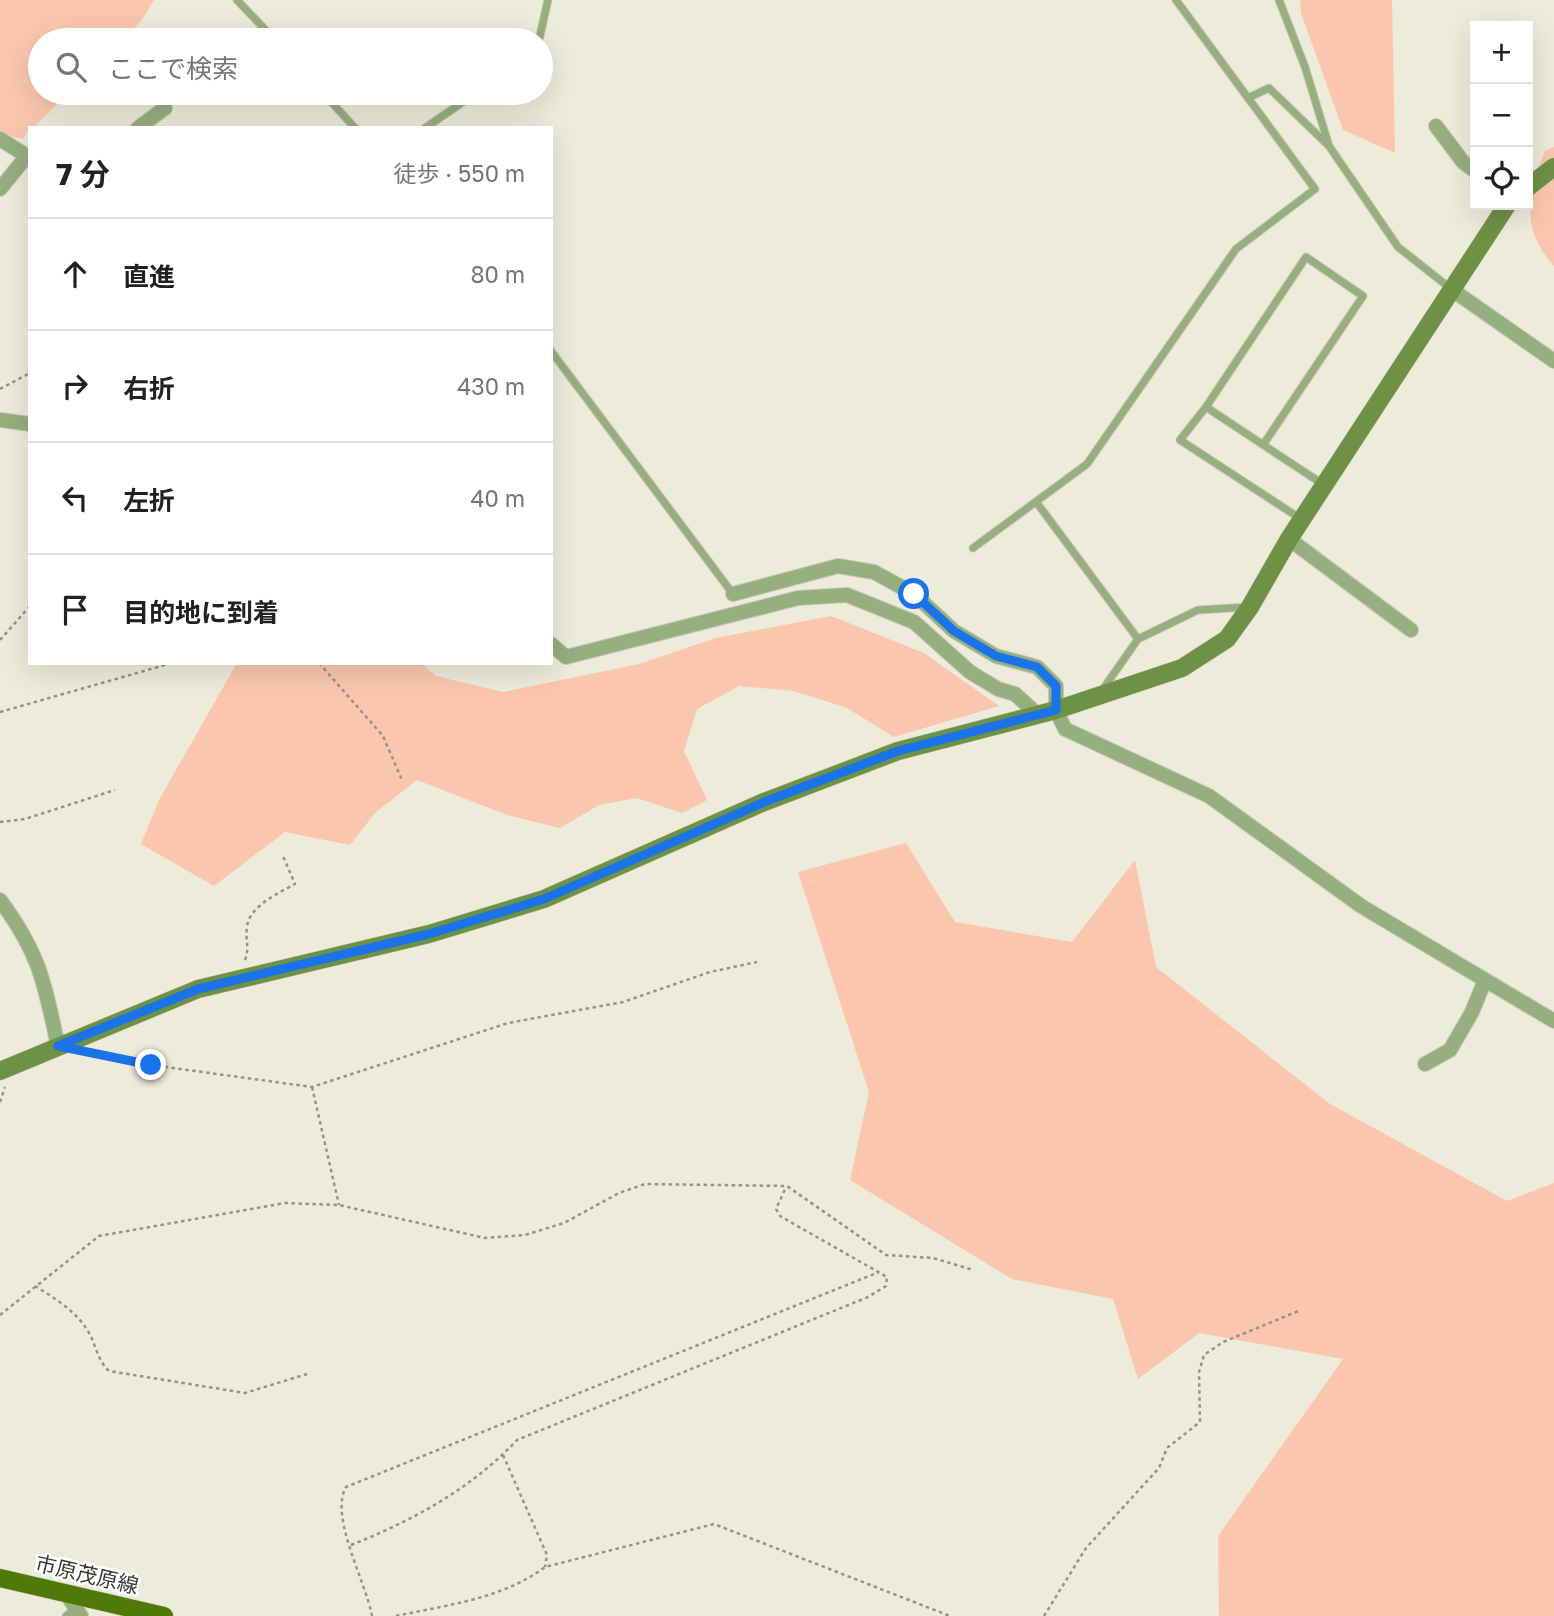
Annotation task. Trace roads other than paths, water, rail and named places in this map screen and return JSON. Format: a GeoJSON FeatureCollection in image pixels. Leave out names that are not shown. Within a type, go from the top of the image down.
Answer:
{"type":"FeatureCollection","features":[{"type":"Feature","properties":{"kind":"main road","name":"市原茂原線"},"geometry":{"type":"LineString","coordinates":[[0,1578],[164,1616]]}},
{"type":"Feature","properties":{"kind":"street"},"geometry":{"type":"LineString","coordinates":[[141,126],[165,108]]}},
{"type":"Feature","properties":{"kind":"street"},"geometry":{"type":"LineString","coordinates":[[1436,127],[1470,167]]}},
{"type":"Feature","properties":{"kind":"street"},"geometry":{"type":"LineString","coordinates":[[0,139],[28,157],[0,189]]}},
{"type":"Feature","properties":{"kind":"street"},"geometry":{"type":"LineString","coordinates":[[1533,181],[1554,167]]}},
{"type":"Feature","properties":{"kind":"street"},"geometry":{"type":"LineString","coordinates":[[0,1071],[198,989],[429,934],[544,899],[764,802],[898,751],[1056,710],[1182,668],[1227,639],[1250,607],[1301,519],[1504,210]]}},
{"type":"Feature","properties":{"kind":"street"},"geometry":{"type":"LineString","coordinates":[[1451,289],[1554,360]]}},
{"type":"Feature","properties":{"kind":"street"},"geometry":{"type":"LineString","coordinates":[[0,420],[28,424]]}},
{"type":"Feature","properties":{"kind":"street"},"geometry":{"type":"LineString","coordinates":[[1289,539],[1411,630]]}},
{"type":"Feature","properties":{"kind":"street"},"geometry":{"type":"LineString","coordinates":[[733,594],[838,566],[874,572],[914,594],[954,631],[996,656],[1037,667],[1056,686],[1056,710],[1065,729],[1209,796],[1361,906],[1554,1021]]}},
{"type":"Feature","properties":{"kind":"street"},"geometry":{"type":"LineString","coordinates":[[553,646],[566,657],[798,598],[847,595],[914,622],[970,672],[998,689],[1016,694],[1038,715]]}},
{"type":"Feature","properties":{"kind":"street"},"geometry":{"type":"LineString","coordinates":[[0,900],[25,934],[40,966],[58,1046]]}},
{"type":"Feature","properties":{"kind":"street"},"geometry":{"type":"LineString","coordinates":[[1425,1064],[1450,1050],[1472,1012],[1485,980]]}},
{"type":"Feature","properties":{"kind":"street"},"geometry":{"type":"LineString","coordinates":[[65,1592],[74,1613]]}},
{"type":"Feature","properties":{"kind":"lane"},"geometry":{"type":"LineString","coordinates":[[237,0],[264,28]]}},
{"type":"Feature","properties":{"kind":"lane"},"geometry":{"type":"LineString","coordinates":[[542,28],[548,0]]}},
{"type":"Feature","properties":{"kind":"lane"},"geometry":{"type":"LineString","coordinates":[[973,548],[1087,464],[1236,249],[1315,188],[1176,0]]}},
{"type":"Feature","properties":{"kind":"lane"},"geometry":{"type":"LineString","coordinates":[[1279,0],[1305,67],[1329,146]]}},
{"type":"Feature","properties":{"kind":"lane"},"geometry":{"type":"LineString","coordinates":[[1250,97],[1269,88],[1329,146],[1398,247],[1451,289]]}},
{"type":"Feature","properties":{"kind":"lane"},"geometry":{"type":"LineString","coordinates":[[334,105],[353,126]]}},
{"type":"Feature","properties":{"kind":"lane"},"geometry":{"type":"LineString","coordinates":[[428,126],[459,105]]}},
{"type":"Feature","properties":{"kind":"lane"},"geometry":{"type":"LineString","coordinates":[[1263,445],[1363,296],[1306,257],[1206,407],[1180,440],[1301,519]]}},
{"type":"Feature","properties":{"kind":"lane"},"geometry":{"type":"LineString","coordinates":[[553,354],[733,594]]}},
{"type":"Feature","properties":{"kind":"lane"},"geometry":{"type":"LineString","coordinates":[[1206,407],[1324,485]]}},
{"type":"Feature","properties":{"kind":"lane"},"geometry":{"type":"LineString","coordinates":[[1037,503],[1138,639]]}},
{"type":"Feature","properties":{"kind":"lane"},"geometry":{"type":"LineString","coordinates":[[1099,694],[1138,639],[1198,610],[1250,607]]}}]}
